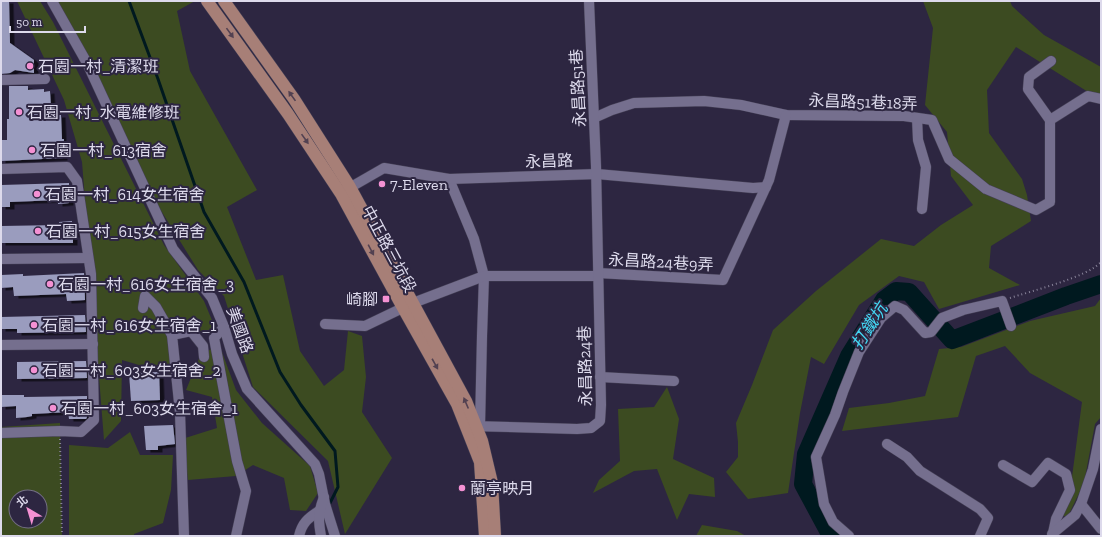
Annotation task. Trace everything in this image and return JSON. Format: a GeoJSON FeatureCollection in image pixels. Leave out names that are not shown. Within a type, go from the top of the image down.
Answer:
{"type":"FeatureCollection","features":[{"type":"Feature","properties":{"kind":"main road","name":"中正路三坑段"},"geometry":{"type":"LineString","coordinates":[[207,1],[288,114],[346,190]]}},
{"type":"Feature","properties":{"kind":"main road","name":"中正路三坑段"},"geometry":{"type":"LineString","coordinates":[[224,1],[294,99],[346,190],[408,306],[466,401],[474,426],[480,462],[485,536]]}},
{"type":"Feature","properties":{"kind":"main road","name":"中正路三坑段"},"geometry":{"type":"LineString","coordinates":[[474,426],[482,442],[492,483],[495,536]]}},
{"type":"Feature","properties":{"kind":"street","name":"美國路"},"geometry":{"type":"LineString","coordinates":[[52,1],[87,63],[173,249],[212,298],[224,327],[232,354],[247,389],[315,464],[319,474],[321,517],[329,518],[335,536]]}},
{"type":"Feature","properties":{"kind":"street","name":"永昌路51巷"},"geometry":{"type":"LineString","coordinates":[[589,1],[596,174]]}},
{"type":"Feature","properties":{"kind":"street"},"geometry":{"type":"LineString","coordinates":[[1051,61],[1029,77],[1028,89],[1050,120],[1088,96],[1101,99]]}},
{"type":"Feature","properties":{"kind":"street"},"geometry":{"type":"LineString","coordinates":[[1,80],[45,79]]}},
{"type":"Feature","properties":{"kind":"street","name":"永昌路51巷18弄"},"geometry":{"type":"LineString","coordinates":[[594,118],[634,103],[704,101],[741,106],[786,115],[904,116],[932,120],[949,159],[986,188],[1036,210],[1050,202],[1050,120]]}},
{"type":"Feature","properties":{"kind":"street"},"geometry":{"type":"LineString","coordinates":[[766,187],[786,115]]}},
{"type":"Feature","properties":{"kind":"street"},"geometry":{"type":"LineString","coordinates":[[917,118],[918,140],[926,167],[922,209]]}},
{"type":"Feature","properties":{"kind":"street"},"geometry":{"type":"LineString","coordinates":[[1,169],[67,167],[76,181],[91,274],[94,420],[81,432],[60,431],[1,433]]}},
{"type":"Feature","properties":{"kind":"street","name":"永昌路"},"geometry":{"type":"LineString","coordinates":[[346,190],[384,168],[449,179],[596,174],[753,188],[766,187]]}},
{"type":"Feature","properties":{"kind":"street","name":"永昌路24巷"},"geometry":{"type":"LineString","coordinates":[[474,426],[577,429],[591,428],[600,421],[596,174]]}},
{"type":"Feature","properties":{"kind":"street"},"geometry":{"type":"LineString","coordinates":[[449,179],[474,239],[484,276],[482,336],[474,426]]}},
{"type":"Feature","properties":{"kind":"street","name":"永昌路24巷9弄"},"geometry":{"type":"LineString","coordinates":[[484,276],[598,275],[723,280],[766,187]]}},
{"type":"Feature","properties":{"kind":"street"},"geometry":{"type":"LineString","coordinates":[[1,259],[88,258]]}},
{"type":"Feature","properties":{"kind":"street"},"geometry":{"type":"LineString","coordinates":[[325,324],[364,326],[408,306],[484,276]]}},
{"type":"Feature","properties":{"kind":"street"},"geometry":{"type":"LineString","coordinates":[[143,308],[145,296],[156,307],[172,335],[180,412],[184,536]]}},
{"type":"Feature","properties":{"kind":"street"},"geometry":{"type":"LineString","coordinates":[[849,536],[833,522],[824,504],[816,457],[835,415],[859,352],[881,318],[895,306],[904,310],[925,334],[931,332],[942,318],[963,310],[1002,301],[1011,326]]}},
{"type":"Feature","properties":{"kind":"street"},"geometry":{"type":"LineString","coordinates":[[224,327],[214,338],[237,461],[246,491],[236,536]]}},
{"type":"Feature","properties":{"kind":"street"},"geometry":{"type":"LineString","coordinates":[[172,335],[191,331],[203,346],[204,357]]}},
{"type":"Feature","properties":{"kind":"street"},"geometry":{"type":"LineString","coordinates":[[1,345],[93,344]]}},
{"type":"Feature","properties":{"kind":"street"},"geometry":{"type":"LineString","coordinates":[[600,377],[674,380]]}},
{"type":"Feature","properties":{"kind":"street"},"geometry":{"type":"LineString","coordinates":[[1052,535],[1075,515],[1081,504],[1093,469],[1101,431]]}},
{"type":"Feature","properties":{"kind":"street"},"geometry":{"type":"LineString","coordinates":[[887,444],[907,457],[920,471],[980,509],[988,518],[980,536]]}},
{"type":"Feature","properties":{"kind":"street"},"geometry":{"type":"LineString","coordinates":[[1003,464],[1032,482],[1048,463],[1066,474],[1070,490],[1056,519],[1052,535]]}},
{"type":"Feature","properties":{"kind":"street"},"geometry":{"type":"LineString","coordinates":[[1081,504],[1101,529]]}},
{"type":"Feature","properties":{"kind":"street"},"geometry":{"type":"LineString","coordinates":[[299,536],[301,528],[307,519],[321,517]]}},
{"type":"Feature","properties":{"kind":"path"},"geometry":{"type":"LineString","coordinates":[[1002,301],[1082,274],[1097,267],[1101,262]]}},
{"type":"Feature","properties":{"kind":"path"},"geometry":{"type":"LineString","coordinates":[[60,431],[62,536]]}},
{"type":"Feature","properties":{"kind":"green space"},"geometry":{"type":"Polygon","coordinates":[[[17,1],[40,1],[53,22],[164,245],[204,301],[216,330],[176,333],[173,375],[122,360],[121,421],[104,440],[82,162],[64,100],[17,1]]]}},
{"type":"Feature","properties":{"kind":"green space"},"geometry":{"type":"Polygon","coordinates":[[[55,1],[195,1],[177,11],[190,71],[257,190],[227,207],[256,280],[283,275],[300,351],[324,386],[344,370],[348,331],[362,336],[366,377],[362,412],[392,458],[345,534],[328,461],[253,387],[224,296],[198,270],[160,209],[55,1]]]}},
{"type":"Feature","properties":{"kind":"green space"},"geometry":{"type":"Polygon","coordinates":[[[923,1],[1010,1],[1012,6],[1044,35],[1101,67],[1101,100],[1016,47],[987,90],[989,133],[1022,179],[1027,195],[1031,221],[991,246],[989,268],[1020,285],[939,309],[924,282],[899,276],[859,305],[824,364],[811,357],[800,413],[788,493],[748,499],[726,472],[738,457],[736,423],[773,330],[816,291],[881,239],[914,246],[941,225],[973,205],[951,176],[947,132],[925,105],[933,28],[923,1]]]}},
{"type":"Feature","properties":{"kind":"green space"},"geometry":{"type":"Polygon","coordinates":[[[1101,298],[1101,417],[1095,424],[1084,483],[1068,516],[1062,516],[1072,477],[1082,402],[1030,373],[1005,346],[976,356],[958,417],[842,431],[849,408],[889,403],[925,396],[939,349],[961,347],[1030,321],[1095,306],[1101,298]]]}},
{"type":"Feature","properties":{"kind":"green space"},"geometry":{"type":"Polygon","coordinates":[[[219,344],[236,390],[262,423],[310,466],[318,493],[306,511],[290,510],[284,478],[253,465],[236,476],[188,480],[182,439],[217,428],[212,397],[186,390],[200,356],[219,344]]]}},
{"type":"Feature","properties":{"kind":"green space"},"geometry":{"type":"Polygon","coordinates":[[[667,387],[679,419],[673,459],[714,478],[715,497],[689,494],[677,520],[657,469],[634,471],[593,493],[599,480],[620,461],[618,409],[654,407],[667,387]]]}},
{"type":"Feature","properties":{"kind":"green space"},"geometry":{"type":"Polygon","coordinates":[[[60,423],[62,536],[1,536],[1,427],[60,423]]]}},
{"type":"Feature","properties":{"kind":"green space"},"geometry":{"type":"Polygon","coordinates":[[[130,432],[140,455],[173,455],[171,490],[163,523],[134,534],[134,536],[69,536],[69,445],[108,448],[130,432]]]}},
{"type":"Feature","properties":{"kind":"green space"},"geometry":{"type":"Polygon","coordinates":[[[702,525],[737,531],[746,536],[696,536],[702,525]]]}},
{"type":"Feature","properties":{"kind":"building"},"geometry":{"type":"Polygon","coordinates":[[[1,1],[9,1],[10,43],[34,60],[34,73],[15,70],[10,73],[1,74],[1,1]]]}},
{"type":"Feature","properties":{"kind":"building"},"geometry":{"type":"Polygon","coordinates":[[[9,86],[28,86],[28,90],[44,89],[44,92],[50,91],[51,108],[54,107],[54,115],[61,115],[62,139],[64,139],[63,158],[1,161],[1,140],[7,140],[7,119],[9,119],[9,86]]]}},
{"type":"Feature","properties":{"kind":"building","name":"石園一村_614女生宿舍"},"geometry":{"type":"Polygon","coordinates":[[[69,183],[69,189],[72,189],[73,199],[69,199],[69,203],[58,204],[58,200],[10,202],[10,207],[1,207],[1,185],[69,183]]]}},
{"type":"Feature","properties":{"kind":"building","name":"石園一村_615女生宿舍"},"geometry":{"type":"Polygon","coordinates":[[[72,221],[72,226],[75,226],[73,243],[1,243],[1,226],[59,225],[59,222],[72,221]]]}},
{"type":"Feature","properties":{"kind":"building","name":"石園一村_616女生宿舍_3"},"geometry":{"type":"Polygon","coordinates":[[[84,273],[85,300],[67,301],[66,294],[14,296],[13,287],[1,288],[1,275],[23,274],[23,276],[84,273]]]}},
{"type":"Feature","properties":{"kind":"building"},"geometry":{"type":"Polygon","coordinates":[[[85,315],[86,332],[17,333],[17,329],[1,329],[1,317],[85,315]]]}},
{"type":"Feature","properties":{"kind":"building"},"geometry":{"type":"Polygon","coordinates":[[[86,361],[87,378],[17,379],[17,362],[86,361]]]}},
{"type":"Feature","properties":{"kind":"building"},"geometry":{"type":"Polygon","coordinates":[[[159,372],[160,400],[131,401],[129,373],[159,372]]]}},
{"type":"Feature","properties":{"kind":"building","name":"石園一村_603女生宿舍_1"},"geometry":{"type":"Polygon","coordinates":[[[1,395],[24,395],[24,397],[87,396],[87,417],[86,419],[69,419],[68,412],[32,414],[32,416],[16,418],[16,406],[1,407],[1,395]]]}},
{"type":"Feature","properties":{"kind":"building"},"geometry":{"type":"Polygon","coordinates":[[[173,425],[175,444],[158,446],[158,450],[146,450],[144,426],[173,425]]]}},
{"type":"Feature","properties":{"kind":"waterway"},"geometry":{"type":"LineString","coordinates":[[129,1],[158,79],[204,212],[244,282],[280,372],[301,405],[335,451],[338,487],[329,505]]}},
{"type":"Feature","properties":{"kind":"waterway","name":"打鐵坑"},"geometry":{"type":"LineString","coordinates":[[831,536],[803,484],[806,454],[849,356],[884,300],[896,291],[909,292],[952,340],[1101,284]]}},
{"type":"Feature","properties":{"kind":"place","name":"石園一村_清潔班"},"geometry":{"type":"Point","coordinates":[30,66]}},
{"type":"Feature","properties":{"kind":"place","name":"石園一村_水電維修班"},"geometry":{"type":"Point","coordinates":[19,112]}},
{"type":"Feature","properties":{"kind":"place","name":"石園一村_613宿舍"},"geometry":{"type":"Point","coordinates":[32,150]}},
{"type":"Feature","properties":{"kind":"place","name":"7-Eleven"},"geometry":{"type":"Point","coordinates":[382,184]}},
{"type":"Feature","properties":{"kind":"place","name":"石園一村_614女生宿舍"},"geometry":{"type":"Point","coordinates":[37,194]}},
{"type":"Feature","properties":{"kind":"place","name":"石園一村_615女生宿舍"},"geometry":{"type":"Point","coordinates":[38,231]}},
{"type":"Feature","properties":{"kind":"place","name":"石園一村_616女生宿舍_3"},"geometry":{"type":"Point","coordinates":[50,284]}},
{"type":"Feature","properties":{"kind":"place","name":"崎腳"},"geometry":{"type":"Point","coordinates":[386,299]}},
{"type":"Feature","properties":{"kind":"place","name":"石園一村_616女生宿舍_1"},"geometry":{"type":"Point","coordinates":[34,325]}},
{"type":"Feature","properties":{"kind":"place","name":"石園一村_603女生宿舍_2"},"geometry":{"type":"Point","coordinates":[34,370]}},
{"type":"Feature","properties":{"kind":"place","name":"石園一村_603女生宿舍_1"},"geometry":{"type":"Point","coordinates":[53,408]}},
{"type":"Feature","properties":{"kind":"place","name":"蘭亭映月"},"geometry":{"type":"Point","coordinates":[462,488]}}]}
